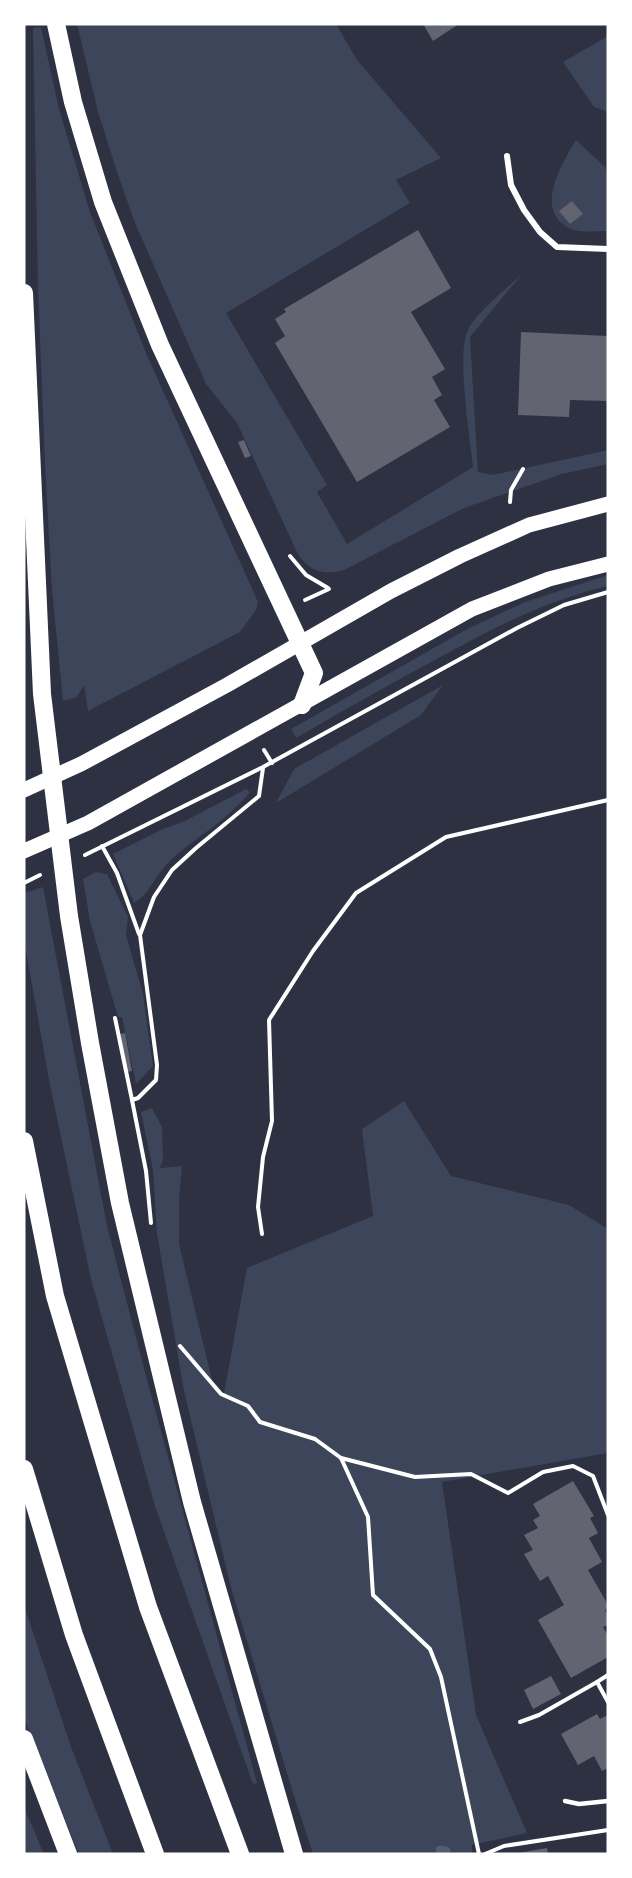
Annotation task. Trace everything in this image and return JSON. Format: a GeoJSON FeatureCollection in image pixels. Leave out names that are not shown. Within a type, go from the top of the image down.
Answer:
{"type":"FeatureCollection","features":[{"type":"Feature","properties":{"kind":"highway"},"geometry":{"type":"LineString","coordinates":[[56,24],[73,102],[103,202],[159,345],[314,673],[302,705]]}},
{"type":"Feature","properties":{"kind":"highway"},"geometry":{"type":"LineString","coordinates":[[24,293],[42,694],[69,916],[92,1054],[120,1203],[192,1502],[294,1854]]}},
{"type":"Feature","properties":{"kind":"highway"},"geometry":{"type":"LineString","coordinates":[[24,1141],[55,1296],[148,1607],[240,1854]]}},
{"type":"Feature","properties":{"kind":"highway"},"geometry":{"type":"LineString","coordinates":[[24,1469],[74,1635],[155,1854]]}},
{"type":"Feature","properties":{"kind":"highway"},"geometry":{"type":"LineString","coordinates":[[24,1739],[68,1854]]}},
{"type":"Feature","properties":{"kind":"main road"},"geometry":{"type":"LineString","coordinates":[[24,790],[81,764],[227,685],[391,591],[460,556],[529,525],[608,504]]}},
{"type":"Feature","properties":{"kind":"main road"},"geometry":{"type":"LineString","coordinates":[[24,851],[88,823],[472,609],[549,579],[608,564]]}},
{"type":"Feature","properties":{"kind":"street"},"geometry":{"type":"LineString","coordinates":[[507,156],[511,185],[524,210],[540,232],[557,247],[608,249]]}},
{"type":"Feature","properties":{"kind":"lane"},"geometry":{"type":"LineString","coordinates":[[565,1801],[579,1804],[608,1801]]}},
{"type":"Feature","properties":{"kind":"path"},"geometry":{"type":"LineString","coordinates":[[510,502],[511,490],[523,469]]}},
{"type":"Feature","properties":{"kind":"path"},"geometry":{"type":"LineString","coordinates":[[290,556],[306,575],[329,589]]}},
{"type":"Feature","properties":{"kind":"path"},"geometry":{"type":"LineString","coordinates":[[132,1100],[138,1098],[156,1080],[157,1065],[140,935],[117,873],[102,846],[263,767],[517,628],[564,605],[608,592]]}},
{"type":"Feature","properties":{"kind":"path"},"geometry":{"type":"LineString","coordinates":[[140,935],[154,897],[172,870],[259,796],[263,767]]}},
{"type":"Feature","properties":{"kind":"path"},"geometry":{"type":"LineString","coordinates":[[262,1234],[258,1207],[262,1157],[272,1121],[269,1020],[313,951],[356,894],[446,837],[608,800]]}},
{"type":"Feature","properties":{"kind":"path"},"geometry":{"type":"LineString","coordinates":[[115,1018],[146,1171],[151,1215]]}},
{"type":"Feature","properties":{"kind":"path"},"geometry":{"type":"LineString","coordinates":[[187,1356],[221,1394],[248,1406],[260,1422],[315,1439],[341,1458],[416,1477],[471,1474],[508,1493],[543,1472],[573,1466],[593,1476],[608,1515]]}},
{"type":"Feature","properties":{"kind":"path"},"geometry":{"type":"LineString","coordinates":[[341,1458],[368,1517],[373,1595],[430,1649],[441,1677],[479,1854]]}},
{"type":"Feature","properties":{"kind":"path"},"geometry":{"type":"LineString","coordinates":[[520,1722],[538,1715],[608,1675]]}},
{"type":"Feature","properties":{"kind":"path"},"geometry":{"type":"LineString","coordinates":[[597,1682],[608,1702]]}},
{"type":"Feature","properties":{"kind":"path"},"geometry":{"type":"LineString","coordinates":[[485,1854],[504,1846],[608,1830]]}},
{"type":"Feature","properties":{"kind":"shaded area"},"geometry":{"type":"Polygon","coordinates":[[[77,24],[336,24],[357,60],[441,158],[396,180],[410,203],[226,313],[327,485],[317,492],[347,544],[473,467],[465,396],[463,357],[465,341],[468,330],[477,316],[522,274],[470,337],[478,472],[493,475],[608,450],[608,464],[562,474],[464,508],[344,570],[323,572],[306,564],[297,552],[237,423],[206,384],[135,223],[98,112],[77,24]]]}},
{"type":"Feature","properties":{"kind":"shaded area"},"geometry":{"type":"Polygon","coordinates":[[[41,27],[59,109],[90,212],[146,353],[258,602],[256,610],[240,632],[88,711],[84,685],[77,697],[63,701],[52,590],[38,286],[33,28],[41,27]]]}},
{"type":"Feature","properties":{"kind":"shaded area"},"geometry":{"type":"Polygon","coordinates":[[[608,36],[608,112],[594,107],[563,62],[608,36]]]}},
{"type":"Feature","properties":{"kind":"shaded area"},"geometry":{"type":"Polygon","coordinates":[[[576,140],[605,167],[608,178],[608,231],[571,229],[560,221],[554,211],[552,200],[558,174],[576,140]]]}},
{"type":"Feature","properties":{"kind":"shaded area"},"geometry":{"type":"Polygon","coordinates":[[[608,575],[608,586],[566,598],[506,623],[296,738],[291,729],[469,628],[525,602],[608,575]]]}},
{"type":"Feature","properties":{"kind":"shaded area"},"geometry":{"type":"Polygon","coordinates":[[[443,685],[421,715],[276,803],[294,769],[443,685]]]}},
{"type":"Feature","properties":{"kind":"shaded area"},"geometry":{"type":"Polygon","coordinates":[[[246,789],[250,792],[238,805],[172,859],[139,900],[134,903],[113,854],[163,829],[183,822],[246,789]]]}},
{"type":"Feature","properties":{"kind":"shaded area"},"geometry":{"type":"Polygon","coordinates":[[[96,872],[107,874],[128,917],[126,935],[143,994],[153,1066],[136,1084],[122,1017],[118,1017],[90,921],[83,879],[96,872]]]}},
{"type":"Feature","properties":{"kind":"shaded area"},"geometry":{"type":"Polygon","coordinates":[[[43,887],[107,1226],[257,1783],[253,1784],[155,1506],[91,1279],[50,1085],[24,940],[24,893],[43,887]]]}},
{"type":"Feature","properties":{"kind":"shaded area"},"geometry":{"type":"Polygon","coordinates":[[[404,1101],[451,1176],[569,1205],[608,1229],[608,1453],[442,1482],[476,1715],[527,1833],[472,1845],[472,1854],[313,1854],[231,1588],[184,1391],[157,1234],[153,1170],[141,1112],[152,1108],[162,1127],[163,1160],[160,1168],[182,1166],[179,1244],[214,1388],[224,1393],[247,1268],[373,1216],[362,1129],[404,1101]]]}},
{"type":"Feature","properties":{"kind":"shaded area"},"geometry":{"type":"Polygon","coordinates":[[[24,1605],[71,1747],[113,1854],[79,1854],[24,1718],[24,1605]]]}},
{"type":"Feature","properties":{"kind":"shaded area"},"geometry":{"type":"Polygon","coordinates":[[[24,1807],[44,1854],[24,1854],[24,1807]]]}},
{"type":"Feature","properties":{"kind":"building"},"geometry":{"type":"Polygon","coordinates":[[[423,24],[459,24],[433,41],[423,24]]]}},
{"type":"Feature","properties":{"kind":"building"},"geometry":{"type":"Polygon","coordinates":[[[572,201],[583,214],[570,224],[559,211],[572,201]]]}},
{"type":"Feature","properties":{"kind":"building"},"geometry":{"type":"Polygon","coordinates":[[[418,230],[451,288],[411,312],[445,369],[432,377],[442,395],[434,400],[450,427],[357,482],[275,343],[285,336],[275,319],[286,312],[284,309],[418,230]]]}},
{"type":"Feature","properties":{"kind":"building"},"geometry":{"type":"Polygon","coordinates":[[[521,332],[608,336],[608,401],[570,400],[569,417],[518,415],[521,332]]]}},
{"type":"Feature","properties":{"kind":"building"},"geometry":{"type":"Polygon","coordinates":[[[244,440],[251,456],[245,458],[238,442],[244,440]]]}},
{"type":"Feature","properties":{"kind":"building"},"geometry":{"type":"Polygon","coordinates":[[[125,1033],[132,1071],[127,1072],[120,1034],[125,1033]]]}},
{"type":"Feature","properties":{"kind":"building"},"geometry":{"type":"Polygon","coordinates":[[[573,1481],[594,1516],[590,1518],[598,1533],[589,1538],[602,1562],[588,1570],[608,1605],[605,1610],[608,1625],[603,1627],[608,1636],[608,1657],[571,1678],[538,1620],[564,1605],[548,1576],[540,1581],[524,1554],[533,1550],[524,1535],[538,1528],[533,1520],[540,1516],[533,1504],[573,1481]]]}},
{"type":"Feature","properties":{"kind":"building"},"geometry":{"type":"Polygon","coordinates":[[[551,1676],[561,1694],[533,1709],[524,1690],[551,1676]]]}},
{"type":"Feature","properties":{"kind":"building"},"geometry":{"type":"Polygon","coordinates":[[[597,1714],[600,1719],[608,1715],[608,1768],[602,1771],[594,1756],[578,1765],[561,1734],[597,1714]]]}},
{"type":"Feature","properties":{"kind":"building"},"geometry":{"type":"Polygon","coordinates":[[[547,1848],[548,1854],[518,1854],[518,1853],[547,1848]]]}},
{"type":"Feature","properties":{"kind":"waterway"},"geometry":{"type":"LineString","coordinates":[[440,1850],[446,1851],[446,1854]]}}]}
